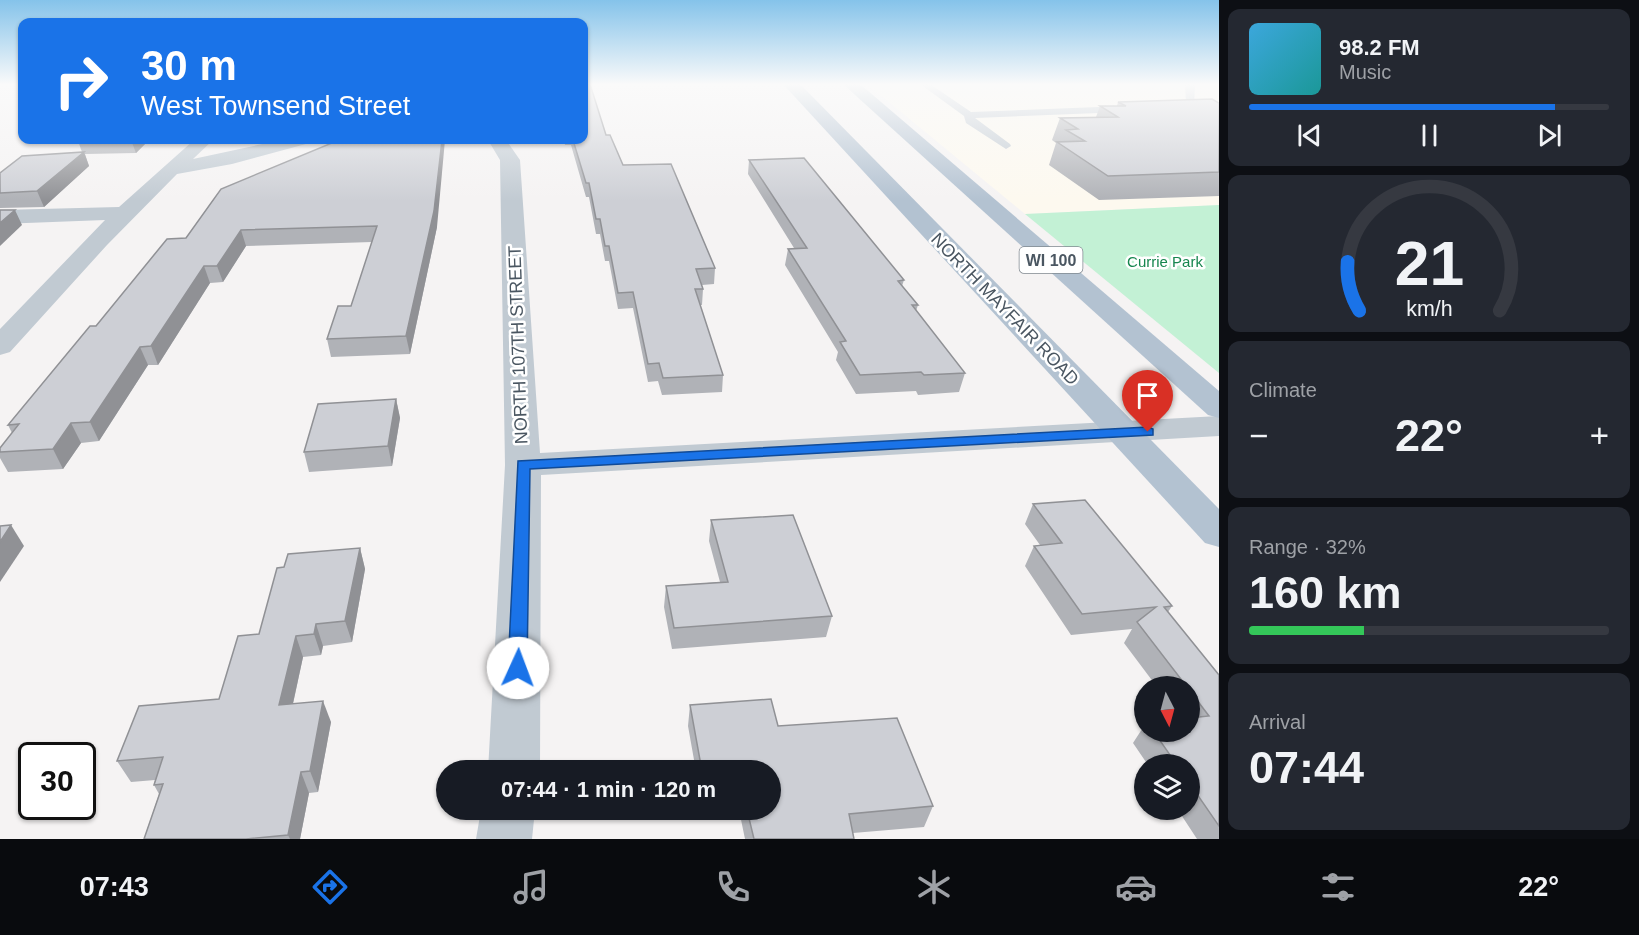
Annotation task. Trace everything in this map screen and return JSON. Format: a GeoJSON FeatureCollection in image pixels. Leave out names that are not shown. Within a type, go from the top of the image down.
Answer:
{"type":"FeatureCollection","features":[{"type":"Feature","properties":{"kind":"main road","name":"NORTH MAYFAIR ROAD"},"geometry":{"type":"LineString","coordinates":[[828,123],[1219,533]]}},
{"type":"Feature","properties":{"kind":"main road","name":"WI 100"},"geometry":{"type":"LineString","coordinates":[[895,123],[1219,408]]}},
{"type":"Feature","properties":{"kind":"street"},"geometry":{"type":"LineString","coordinates":[[0,346],[124,213],[168,170],[199,144]]}},
{"type":"Feature","properties":{"kind":"street"},"geometry":{"type":"LineString","coordinates":[[168,170],[232,158],[285,144]]}},
{"type":"Feature","properties":{"kind":"street","name":"NORTH 107TH STREET"},"geometry":{"type":"LineString","coordinates":[[500,144],[510,160],[523,465],[514,760]]}},
{"type":"Feature","properties":{"kind":"street"},"geometry":{"type":"LineString","coordinates":[[0,217],[124,213]]}},
{"type":"Feature","properties":{"kind":"street"},"geometry":{"type":"LineString","coordinates":[[523,465],[1219,426]]}},
{"type":"Feature","properties":{"kind":"street"},"geometry":{"type":"LineString","coordinates":[[504,839],[507,820]]}},
{"type":"Feature","properties":{"kind":"lane"},"geometry":{"type":"LineString","coordinates":[[973,123],[1006,147]]}},
{"type":"Feature","properties":{"kind":"shaded area"},"geometry":{"type":"Polygon","coordinates":[[[915,123],[1219,123],[1219,205],[1025,214],[915,123]]]}},
{"type":"Feature","properties":{"kind":"green space","name":"Currie Park"},"geometry":{"type":"Polygon","coordinates":[[[1219,205],[1219,373],[1025,214],[1219,205]]]}},
{"type":"Feature","properties":{"kind":"building"},"geometry":{"type":"Polygon","coordinates":[[[588,123],[602,123],[606,135],[610,135],[623,165],[671,164],[715,268],[696,269],[703,289],[695,289],[723,375],[663,378],[659,363],[648,364],[633,292],[618,293],[609,246],[605,246],[600,219],[596,219],[589,183],[586,183],[574,144],[588,144],[588,123]]]}},
{"type":"Feature","properties":{"kind":"building"},"geometry":{"type":"Polygon","coordinates":[[[1068,123],[1219,123],[1219,172],[1108,176],[1057,142],[1085,141],[1066,130],[1078,129],[1068,123]]]}},
{"type":"Feature","properties":{"kind":"building"},"geometry":{"type":"Polygon","coordinates":[[[329,144],[442,144],[434,211],[406,336],[327,339],[338,306],[351,306],[377,226],[241,230],[217,266],[204,266],[151,346],[140,347],[90,422],[71,423],[53,449],[0,452],[0,448],[19,424],[8,425],[90,326],[96,326],[167,239],[186,238],[221,189],[329,144]]]}},
{"type":"Feature","properties":{"kind":"building"},"geometry":{"type":"Polygon","coordinates":[[[84,152],[37,191],[0,193],[0,173],[22,156],[84,152]]]}},
{"type":"Feature","properties":{"kind":"building"},"geometry":{"type":"Polygon","coordinates":[[[804,158],[904,280],[898,281],[918,305],[912,305],[965,373],[924,375],[921,372],[860,375],[840,342],[846,341],[788,249],[807,248],[749,160],[804,158]]]}},
{"type":"Feature","properties":{"kind":"building"},"geometry":{"type":"Polygon","coordinates":[[[0,210],[15,210],[0,223],[0,210]]]}},
{"type":"Feature","properties":{"kind":"building"},"geometry":{"type":"Polygon","coordinates":[[[396,399],[388,446],[304,452],[318,404],[396,399]]]}},
{"type":"Feature","properties":{"kind":"building"},"geometry":{"type":"Polygon","coordinates":[[[1085,500],[1172,606],[1164,607],[1219,675],[1219,826],[1200,798],[1200,754],[1169,754],[1161,742],[1200,742],[1200,717],[1209,716],[1200,704],[1200,676],[1179,676],[1137,622],[1156,607],[1082,614],[1034,546],[1062,543],[1033,504],[1085,500]]]}},
{"type":"Feature","properties":{"kind":"building"},"geometry":{"type":"Polygon","coordinates":[[[793,515],[832,616],[674,628],[666,586],[728,582],[711,520],[793,515]]]}},
{"type":"Feature","properties":{"kind":"building"},"geometry":{"type":"Polygon","coordinates":[[[11,525],[0,542],[0,526],[11,525]]]}},
{"type":"Feature","properties":{"kind":"building"},"geometry":{"type":"Polygon","coordinates":[[[360,548],[345,621],[316,624],[314,634],[296,636],[279,705],[323,701],[310,771],[301,772],[288,835],[246,839],[144,839],[163,784],[154,785],[163,757],[117,761],[139,706],[219,699],[238,636],[259,634],[277,568],[284,567],[288,554],[360,548]]]}},
{"type":"Feature","properties":{"kind":"building"},"geometry":{"type":"Polygon","coordinates":[[[771,699],[778,726],[897,718],[933,806],[849,814],[854,839],[754,839],[749,820],[781,820],[781,760],[700,760],[690,705],[771,699]]]}},
{"type":"Feature","properties":{"kind":"route"},"geometry":{"type":"LineString","coordinates":[[518,668],[523,465],[1148,432]]}}]}
